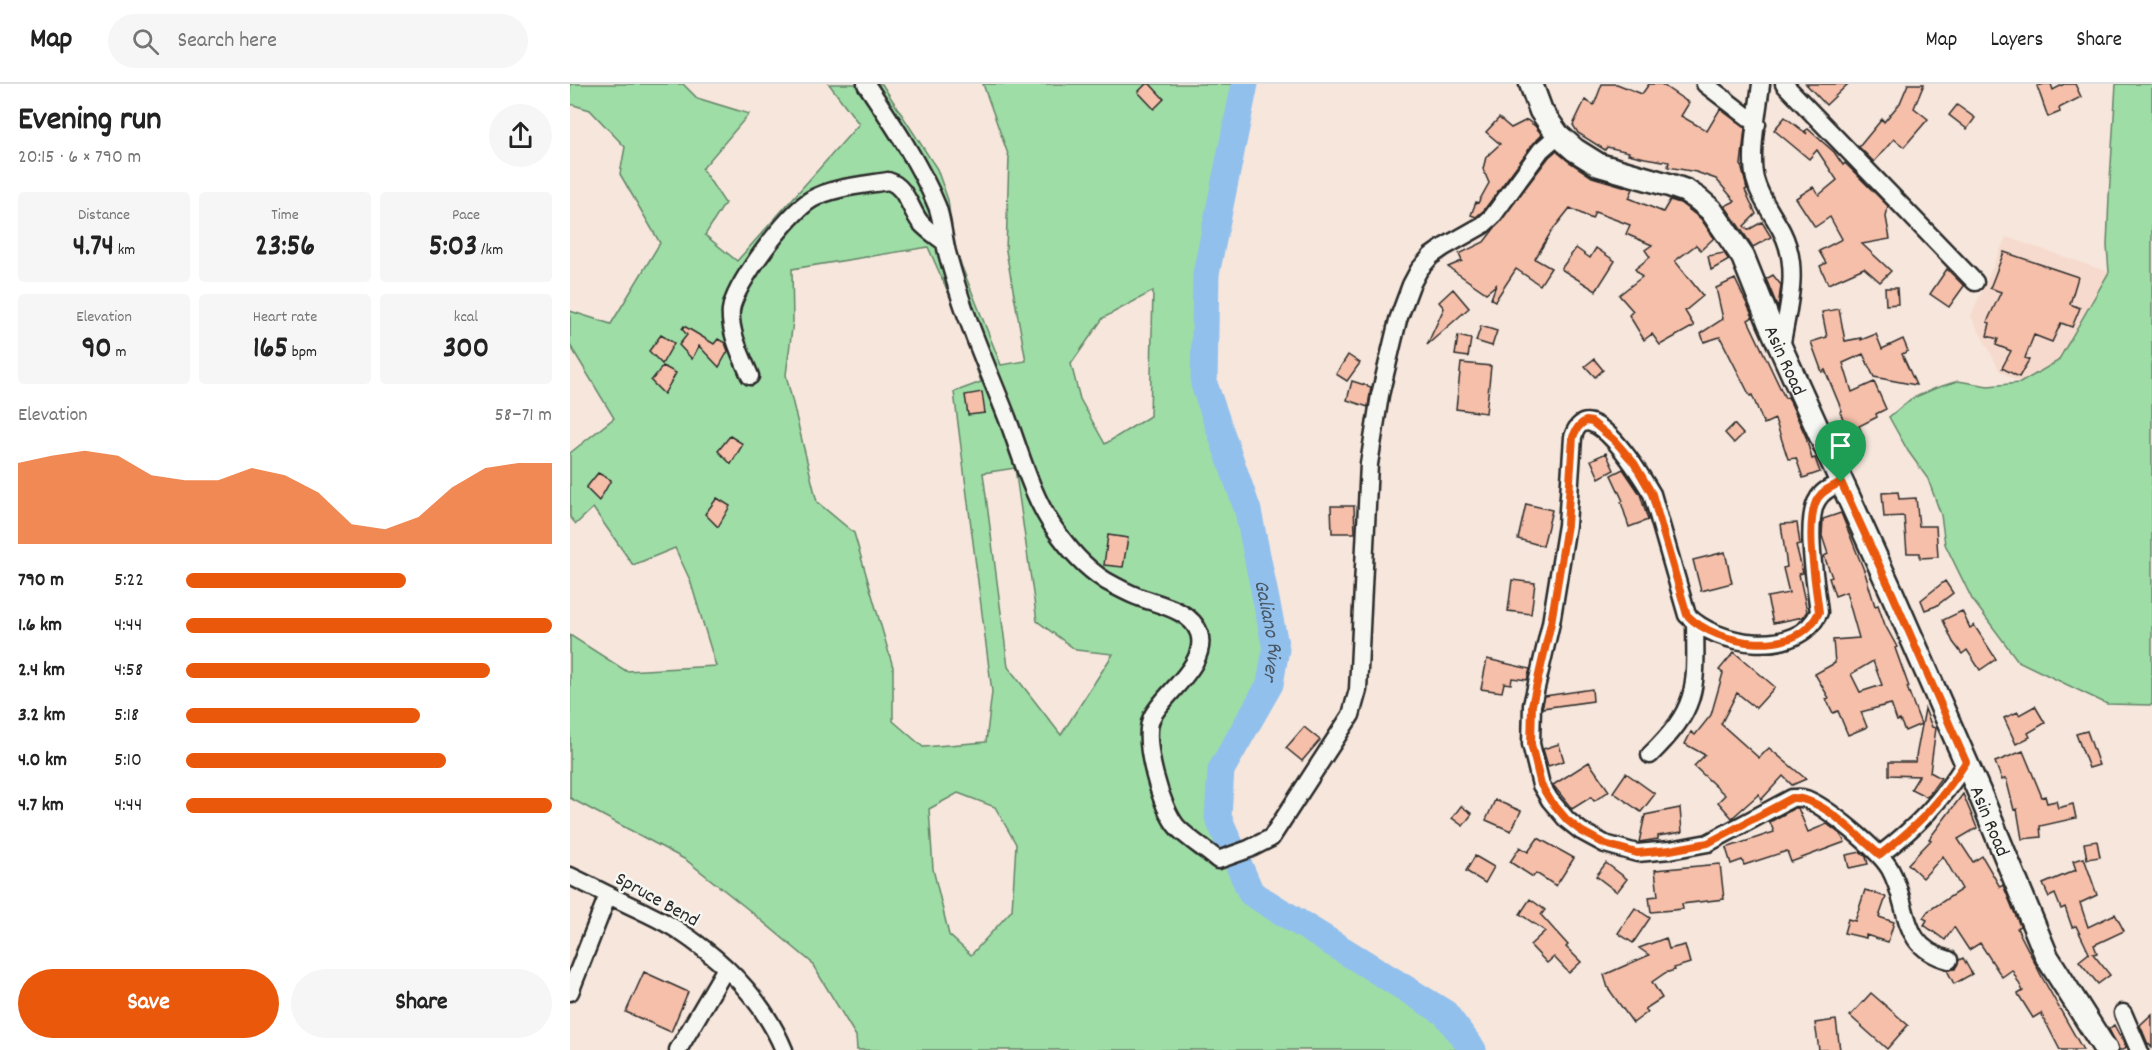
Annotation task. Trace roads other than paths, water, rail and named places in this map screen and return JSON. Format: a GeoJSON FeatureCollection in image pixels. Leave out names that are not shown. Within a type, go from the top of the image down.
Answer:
{"type":"FeatureCollection","features":[{"type":"Feature","properties":{"kind":"main road","name":"Asin Road"},"geometry":{"type":"LineString","coordinates":[[1531,84],[1541,111],[1558,135],[1575,150],[1599,165],[1686,191],[1711,210],[1743,257],[1781,348],[1966,762],[2047,957],[2106,1050]]}},
{"type":"Feature","properties":{"kind":"street"},"geometry":{"type":"LineString","coordinates":[[866,84],[925,179],[938,209],[943,241],[966,317],[1025,471],[1052,525],[1079,560],[1088,567],[1106,580],[1136,596],[1179,613],[1189,620],[1199,634],[1198,654],[1186,675],[1153,714],[1148,726],[1148,739],[1155,776],[1170,818],[1218,860],[1271,838],[1351,715],[1358,690],[1369,464],[1380,395],[1398,320],[1411,285],[1419,270],[1431,256],[1483,225],[1492,217],[1541,150],[1558,135]]}},
{"type":"Feature","properties":{"kind":"street"},"geometry":{"type":"LineString","coordinates":[[1705,84],[1757,124]]}},
{"type":"Feature","properties":{"kind":"street"},"geometry":{"type":"LineString","coordinates":[[1761,84],[1753,164],[1755,179],[1768,209],[1789,246],[1792,266],[1792,286],[1781,348]]}},
{"type":"Feature","properties":{"kind":"street"},"geometry":{"type":"LineString","coordinates":[[1784,84],[1975,282]]}},
{"type":"Feature","properties":{"kind":"street"},"geometry":{"type":"LineString","coordinates":[[750,376],[734,335],[731,310],[740,285],[795,212],[812,199],[841,189],[888,181],[901,189],[920,221],[943,241]]}},
{"type":"Feature","properties":{"kind":"street"},"geometry":{"type":"LineString","coordinates":[[1841,482],[1822,493],[1813,509],[1812,534],[1819,612],[1815,621],[1806,631],[1794,638],[1752,644],[1711,633],[1687,615],[1652,494],[1643,478],[1614,440],[1592,422],[1581,423],[1573,437],[1567,525],[1551,623],[1532,705],[1531,744],[1541,785],[1567,820],[1581,831],[1605,844],[1637,853],[1708,843],[1792,798],[1803,798],[1837,819],[1880,855],[1895,881],[1910,929],[1918,944],[1932,955],[1949,960]]}},
{"type":"Feature","properties":{"kind":"street"},"geometry":{"type":"LineString","coordinates":[[1650,755],[1672,733],[1687,709],[1694,690],[1695,623]]}},
{"type":"Feature","properties":{"kind":"street"},"geometry":{"type":"LineString","coordinates":[[1880,855],[1927,815],[1966,762]]}},
{"type":"Feature","properties":{"kind":"street","name":"Spruce Bend"},"geometry":{"type":"LineString","coordinates":[[570,876],[674,928],[726,968],[751,994],[776,1030],[784,1050]]}},
{"type":"Feature","properties":{"kind":"street"},"geometry":{"type":"LineString","coordinates":[[570,992],[608,895]]}},
{"type":"Feature","properties":{"kind":"street"},"geometry":{"type":"LineString","coordinates":[[678,1050],[726,968]]}},
{"type":"Feature","properties":{"kind":"street"},"geometry":{"type":"LineString","coordinates":[[2123,1013],[2139,1050]]}},
{"type":"Feature","properties":{"kind":"waterway","name":"Galiano River"},"geometry":{"type":"LineString","coordinates":[[1245,84],[1206,274],[1204,384],[1248,511],[1276,649],[1270,684],[1221,770],[1218,817],[1251,893],[1445,1013],[1473,1050]]}}]}
